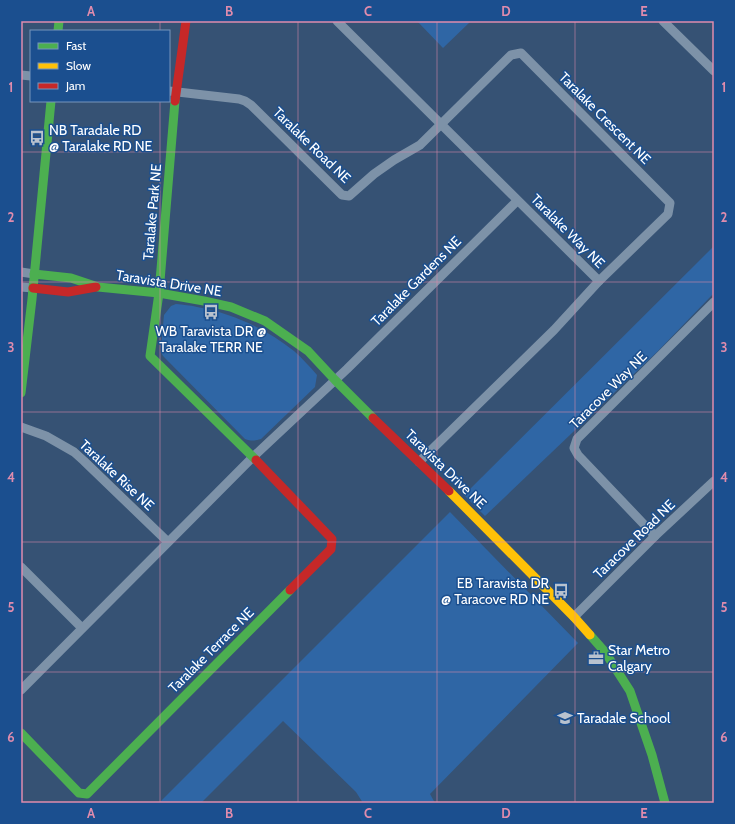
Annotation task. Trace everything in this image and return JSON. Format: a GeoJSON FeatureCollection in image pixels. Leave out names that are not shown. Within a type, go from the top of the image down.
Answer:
{"type":"FeatureCollection","features":[{"type":"Feature","properties":{"kind":"street","name":"Taralake Park NE"},"geometry":{"type":"LineString","coordinates":[[186,21],[173,92],[159,293],[150,356],[253,457]]}},
{"type":"Feature","properties":{"kind":"street","name":"Taralake Way NE"},"geometry":{"type":"LineString","coordinates":[[337,21],[599,281],[554,330],[419,462]]}},
{"type":"Feature","properties":{"kind":"street"},"geometry":{"type":"LineString","coordinates":[[663,21],[714,71]]}},
{"type":"Feature","properties":{"kind":"street","name":"Taralake Crescent NE"},"geometry":{"type":"LineString","coordinates":[[440,124],[511,55],[521,53],[670,203],[668,214],[599,281]]}},
{"type":"Feature","properties":{"kind":"street","name":"Taralake Road NE"},"geometry":{"type":"LineString","coordinates":[[173,92],[239,99],[245,101],[251,105],[342,195],[349,196],[374,174],[420,145],[440,124]]}},
{"type":"Feature","properties":{"kind":"street"},"geometry":{"type":"LineString","coordinates":[[21,393],[33,288],[51,102]]}},
{"type":"Feature","properties":{"kind":"street","name":"Taralake Gardens NE"},"geometry":{"type":"LineString","coordinates":[[335,380],[517,201]]}},
{"type":"Feature","properties":{"kind":"street"},"geometry":{"type":"LineString","coordinates":[[21,272],[34,274]]}},
{"type":"Feature","properties":{"kind":"street","name":"Taravista Drive NE"},"geometry":{"type":"LineString","coordinates":[[34,274],[71,278],[98,287],[159,293],[231,307],[265,321],[308,351],[335,380],[472,514],[574,617],[605,652],[630,691],[652,755],[665,803]]}},
{"type":"Feature","properties":{"kind":"street"},"geometry":{"type":"LineString","coordinates":[[21,287],[33,288]]}},
{"type":"Feature","properties":{"kind":"street","name":"Taravista Drive NE"},"geometry":{"type":"LineString","coordinates":[[33,288],[68,292],[98,287]]}},
{"type":"Feature","properties":{"kind":"street","name":"Taracove Way NE"},"geometry":{"type":"LineString","coordinates":[[655,536],[578,455],[574,448],[577,439],[714,302]]}},
{"type":"Feature","properties":{"kind":"street"},"geometry":{"type":"LineString","coordinates":[[21,690],[253,457],[335,380]]}},
{"type":"Feature","properties":{"kind":"street","name":"Taralake Rise NE"},"geometry":{"type":"LineString","coordinates":[[21,427],[46,436],[79,457],[168,542]]}},
{"type":"Feature","properties":{"kind":"street","name":"Taralake Terrace NE"},"geometry":{"type":"LineString","coordinates":[[21,733],[79,793],[87,794],[331,549],[332,539],[253,457]]}},
{"type":"Feature","properties":{"kind":"street","name":"Taracove Road NE"},"geometry":{"type":"LineString","coordinates":[[574,617],[655,536],[714,481]]}},
{"type":"Feature","properties":{"kind":"street"},"geometry":{"type":"LineString","coordinates":[[21,567],[82,628]]}},
{"type":"Feature","properties":{"kind":"shaded area"},"geometry":{"type":"Polygon","coordinates":[[[417,21],[471,21],[443,48],[417,21]]]}},
{"type":"Feature","properties":{"kind":"shaded area"},"geometry":{"type":"Polygon","coordinates":[[[714,246],[714,293],[657,352],[485,516],[464,495],[714,246]]]}},
{"type":"Feature","properties":{"kind":"shaded area"},"geometry":{"type":"Polygon","coordinates":[[[176,304],[194,306],[223,313],[248,323],[272,336],[294,351],[317,375],[315,387],[261,439],[245,439],[163,356],[161,347],[164,315],[171,306],[176,304]]]}},
{"type":"Feature","properties":{"kind":"shaded area"},"geometry":{"type":"Polygon","coordinates":[[[450,512],[578,643],[430,794],[435,803],[363,803],[356,792],[283,721],[201,803],[159,803],[450,512]]]}},
{"type":"Feature","properties":{"kind":"traffic: fast"},"geometry":{"type":"LineString","coordinates":[[58,30],[59,21]]}},
{"type":"Feature","properties":{"kind":"traffic: fast"},"geometry":{"type":"LineString","coordinates":[[175,101],[159,293],[150,356],[256,460]]}},
{"type":"Feature","properties":{"kind":"traffic: fast"},"geometry":{"type":"LineString","coordinates":[[21,393],[32,299],[51,102]]}},
{"type":"Feature","properties":{"kind":"traffic: fast"},"geometry":{"type":"LineString","coordinates":[[34,274],[71,278],[98,287],[159,293],[204,301],[231,307],[265,321],[308,351],[373,418]]}},
{"type":"Feature","properties":{"kind":"traffic: fast"},"geometry":{"type":"LineString","coordinates":[[21,733],[79,793],[87,794],[290,590]]}},
{"type":"Feature","properties":{"kind":"traffic: fast"},"geometry":{"type":"LineString","coordinates":[[590,635],[605,652],[630,691],[652,755],[665,803]]}},
{"type":"Feature","properties":{"kind":"traffic: slow"},"geometry":{"type":"LineString","coordinates":[[449,491],[590,635]]}},
{"type":"Feature","properties":{"kind":"traffic: jam"},"geometry":{"type":"LineString","coordinates":[[175,101],[186,21]]}},
{"type":"Feature","properties":{"kind":"traffic: jam"},"geometry":{"type":"LineString","coordinates":[[33,288],[68,292],[96,287]]}},
{"type":"Feature","properties":{"kind":"traffic: jam"},"geometry":{"type":"LineString","coordinates":[[373,418],[449,491]]}},
{"type":"Feature","properties":{"kind":"traffic: jam"},"geometry":{"type":"LineString","coordinates":[[256,460],[332,539],[331,549],[290,590]]}},
{"type":"Feature","properties":{"kind":"place","name":"NB Taradale RD @ Taralake RD NE"},"geometry":{"type":"Point","coordinates":[37,138]}},
{"type":"Feature","properties":{"kind":"place","name":"WB Taravista DR @ Taralake TERR NE"},"geometry":{"type":"Point","coordinates":[211,312]}},
{"type":"Feature","properties":{"kind":"place","name":"EB Taravista DR @ Taracove RD NE"},"geometry":{"type":"Point","coordinates":[561,591]}},
{"type":"Feature","properties":{"kind":"place","name":"Star Metro Calgary"},"geometry":{"type":"Point","coordinates":[596,658]}},
{"type":"Feature","properties":{"kind":"place","name":"Taradale School"},"geometry":{"type":"Point","coordinates":[565,718]}}]}
